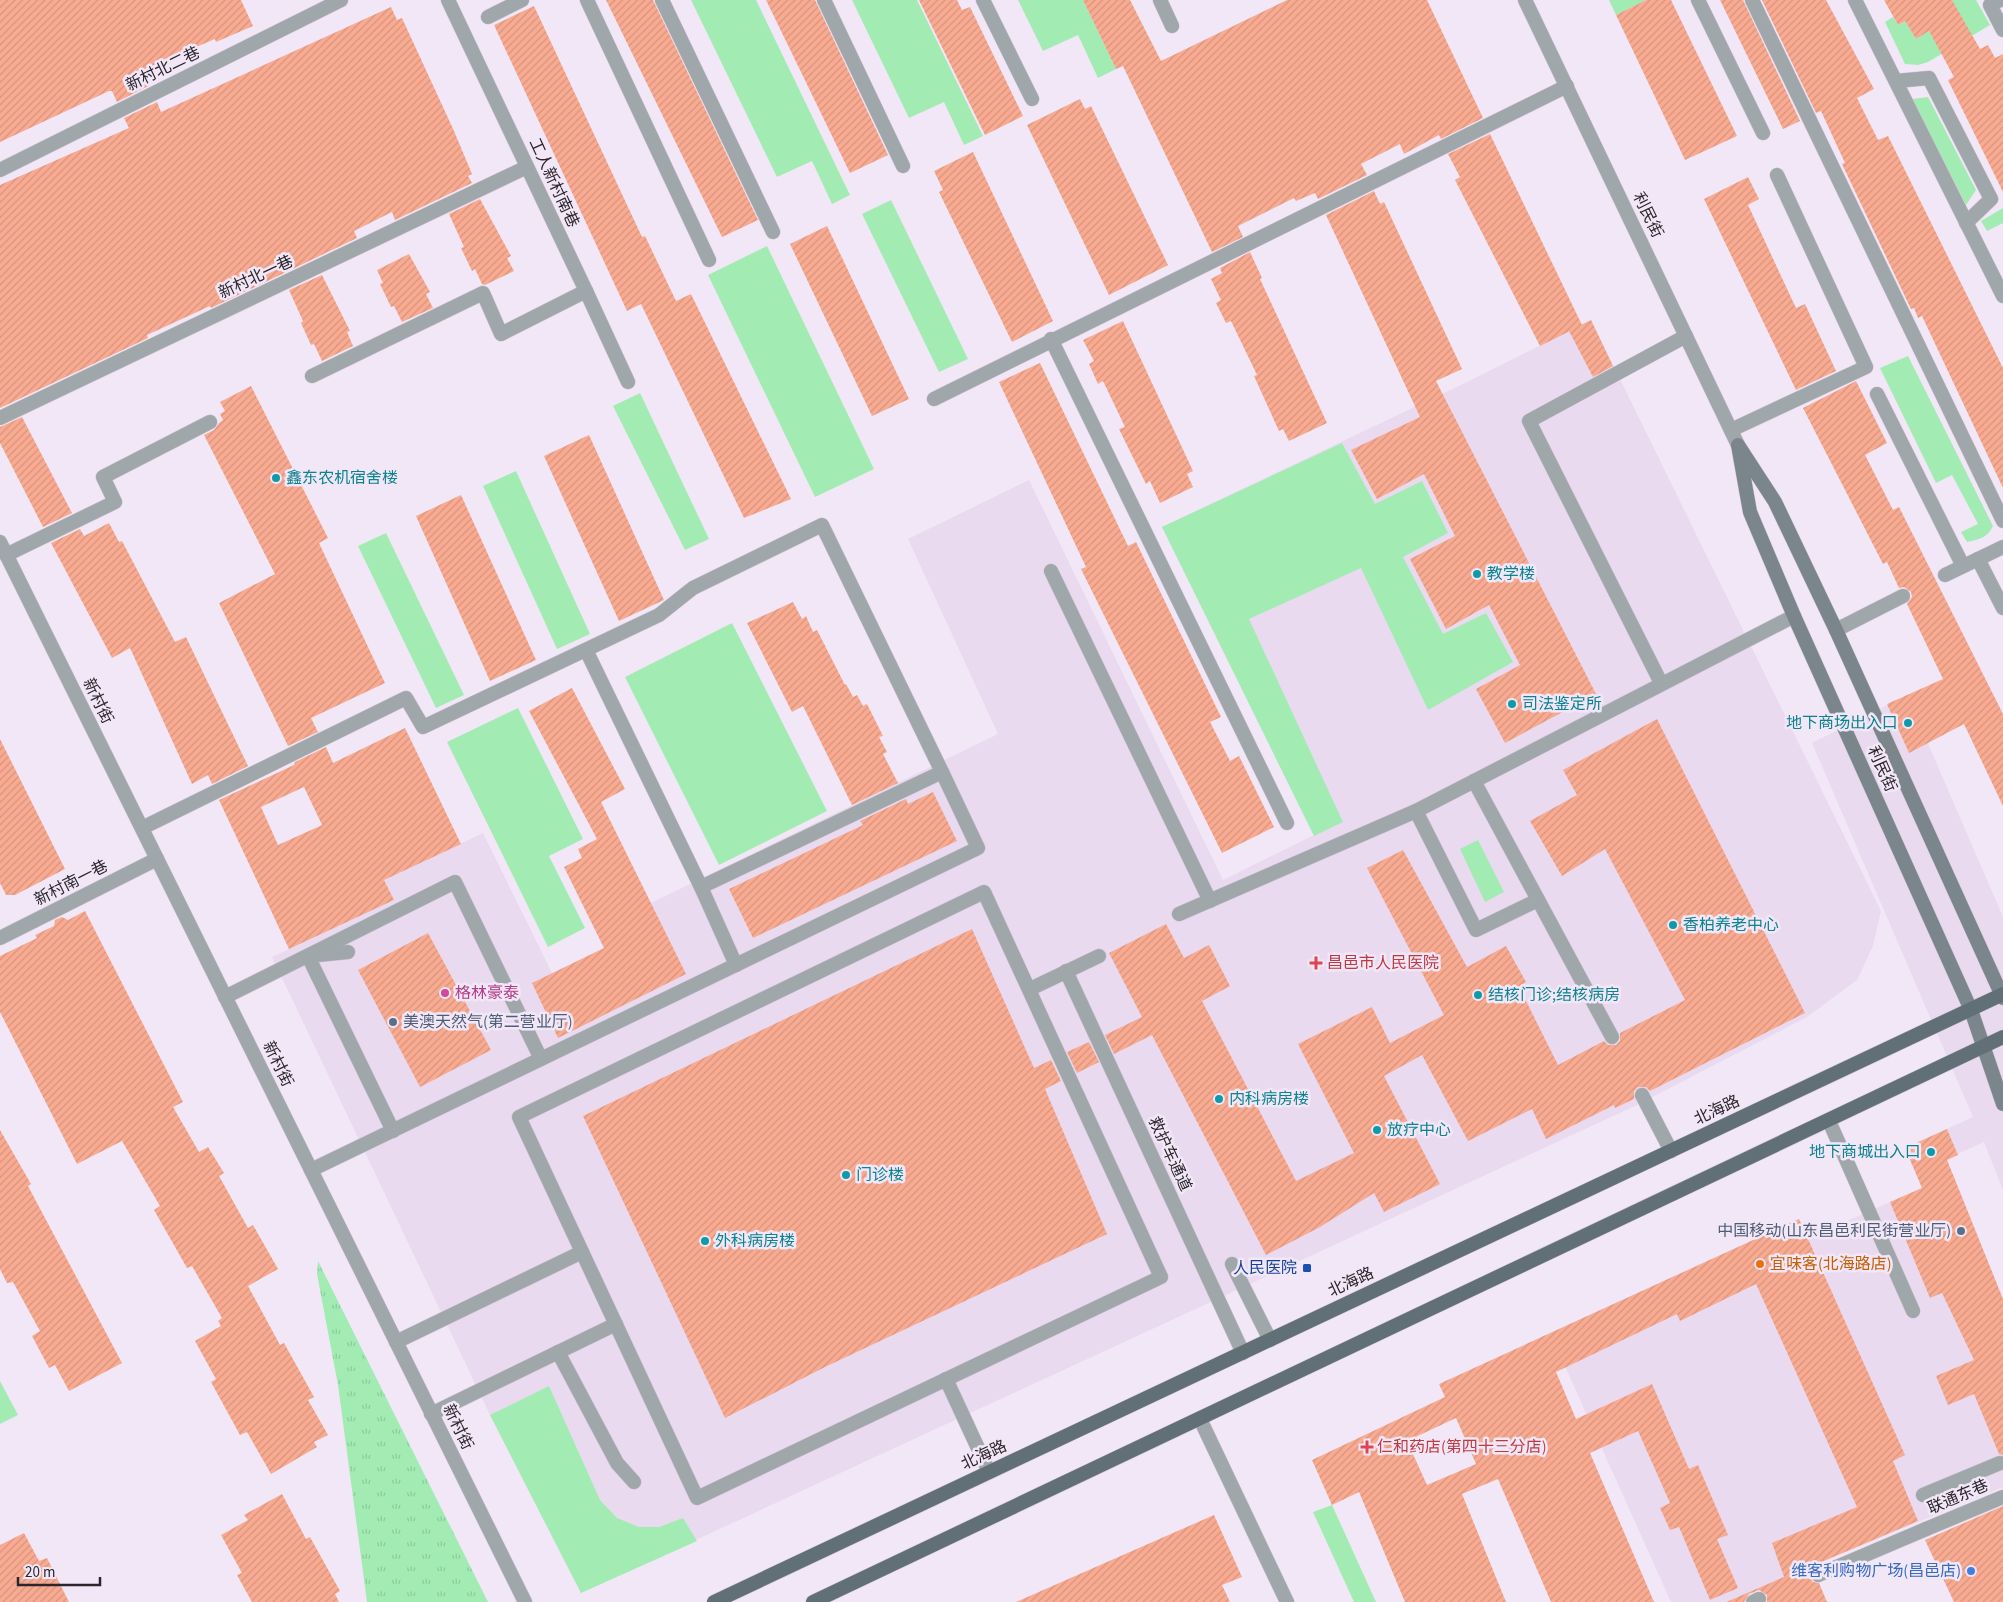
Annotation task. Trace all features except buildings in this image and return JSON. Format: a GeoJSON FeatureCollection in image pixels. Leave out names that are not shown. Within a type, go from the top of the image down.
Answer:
{"type":"FeatureCollection","features":[{"type":"Feature","properties":{"kind":"main road","name":"利民街"},"geometry":{"type":"LineString","coordinates":[[1738,445],[1750,512],[1794,616],[1971,1010],[2003,1104]]}},
{"type":"Feature","properties":{"kind":"main road","name":"利民街"},"geometry":{"type":"LineString","coordinates":[[1738,445],[1775,502],[1836,630],[2003,996]]}},
{"type":"Feature","properties":{"kind":"main road","name":"北海路"},"geometry":{"type":"LineString","coordinates":[[714,1602],[2003,996]]}},
{"type":"Feature","properties":{"kind":"main road"},"geometry":{"type":"LineString","coordinates":[[813,1602],[1984,1048],[2003,1037]]}},
{"type":"Feature","properties":{"kind":"street","name":"新村北二巷"},"geometry":{"type":"LineString","coordinates":[[0,170],[341,0]]}},
{"type":"Feature","properties":{"kind":"street","name":"工人新村南巷"},"geometry":{"type":"LineString","coordinates":[[448,0],[628,382]]}},
{"type":"Feature","properties":{"kind":"street"},"geometry":{"type":"LineString","coordinates":[[488,17],[522,0]]}},
{"type":"Feature","properties":{"kind":"street"},"geometry":{"type":"LineString","coordinates":[[587,0],[709,260]]}},
{"type":"Feature","properties":{"kind":"street"},"geometry":{"type":"LineString","coordinates":[[662,0],[774,232]]}},
{"type":"Feature","properties":{"kind":"street"},"geometry":{"type":"LineString","coordinates":[[824,0],[904,166]]}},
{"type":"Feature","properties":{"kind":"street"},"geometry":{"type":"LineString","coordinates":[[983,0],[1032,99]]}},
{"type":"Feature","properties":{"kind":"street"},"geometry":{"type":"LineString","coordinates":[[1160,0],[1172,26]]}},
{"type":"Feature","properties":{"kind":"street","name":"利民街"},"geometry":{"type":"LineString","coordinates":[[1525,0],[1738,445]]}},
{"type":"Feature","properties":{"kind":"street"},"geometry":{"type":"LineString","coordinates":[[1698,0],[1763,133]]}},
{"type":"Feature","properties":{"kind":"street"},"geometry":{"type":"LineString","coordinates":[[1752,0],[2003,520]]}},
{"type":"Feature","properties":{"kind":"street"},"geometry":{"type":"LineString","coordinates":[[1855,0],[2003,296]]}},
{"type":"Feature","properties":{"kind":"street"},"geometry":{"type":"LineString","coordinates":[[2000,0],[1990,5],[2003,30]]}},
{"type":"Feature","properties":{"kind":"street"},"geometry":{"type":"LineString","coordinates":[[1896,81],[1929,78],[1991,199],[1966,223]]}},
{"type":"Feature","properties":{"kind":"street"},"geometry":{"type":"LineString","coordinates":[[934,399],[1051,339],[1567,86]]}},
{"type":"Feature","properties":{"kind":"street","name":"新村北一巷"},"geometry":{"type":"LineString","coordinates":[[0,418],[527,167]]}},
{"type":"Feature","properties":{"kind":"street"},"geometry":{"type":"LineString","coordinates":[[1731,430],[1866,367],[1777,175]]}},
{"type":"Feature","properties":{"kind":"street"},"geometry":{"type":"LineString","coordinates":[[312,376],[483,293],[501,334],[586,291]]}},
{"type":"Feature","properties":{"kind":"street"},"geometry":{"type":"LineString","coordinates":[[1661,683],[1529,421],[1686,336]]}},
{"type":"Feature","properties":{"kind":"street"},"geometry":{"type":"LineString","coordinates":[[1051,339],[1287,823]]}},
{"type":"Feature","properties":{"kind":"street"},"geometry":{"type":"LineString","coordinates":[[1876,394],[1963,566]]}},
{"type":"Feature","properties":{"kind":"street"},"geometry":{"type":"LineString","coordinates":[[6,555],[115,502],[103,477],[210,422]]}},
{"type":"Feature","properties":{"kind":"street"},"geometry":{"type":"LineString","coordinates":[[142,828],[406,698],[423,727],[659,615],[692,588],[822,525],[978,848],[311,1170]]}},
{"type":"Feature","properties":{"kind":"street","name":"新村街"},"geometry":{"type":"LineString","coordinates":[[0,542],[525,1602]]}},
{"type":"Feature","properties":{"kind":"street"},"geometry":{"type":"LineString","coordinates":[[1945,575],[2003,547]]}},
{"type":"Feature","properties":{"kind":"street"},"geometry":{"type":"LineString","coordinates":[[1978,559],[1993,592],[2003,608]]}},
{"type":"Feature","properties":{"kind":"street"},"geometry":{"type":"LineString","coordinates":[[1051,571],[1210,900]]}},
{"type":"Feature","properties":{"kind":"street"},"geometry":{"type":"LineString","coordinates":[[1836,630],[1903,596]]}},
{"type":"Feature","properties":{"kind":"street"},"geometry":{"type":"LineString","coordinates":[[1179,914],[1416,811],[1794,616]]}},
{"type":"Feature","properties":{"kind":"street"},"geometry":{"type":"LineString","coordinates":[[586,650],[701,888],[736,965]]}},
{"type":"Feature","properties":{"kind":"street"},"geometry":{"type":"LineString","coordinates":[[701,888],[942,772]]}},
{"type":"Feature","properties":{"kind":"street"},"geometry":{"type":"LineString","coordinates":[[1474,781],[1612,1037]]}},
{"type":"Feature","properties":{"kind":"street"},"geometry":{"type":"LineString","coordinates":[[1416,811],[1476,930],[1538,900]]}},
{"type":"Feature","properties":{"kind":"street","name":"新村南一巷"},"geometry":{"type":"LineString","coordinates":[[0,938],[157,859]]}},
{"type":"Feature","properties":{"kind":"street"},"geometry":{"type":"LineString","coordinates":[[225,997],[455,882],[541,1059]]}},
{"type":"Feature","properties":{"kind":"street"},"geometry":{"type":"LineString","coordinates":[[984,892],[1030,989],[1161,1277],[697,1498],[519,1117],[984,892]]}},
{"type":"Feature","properties":{"kind":"street"},"geometry":{"type":"LineString","coordinates":[[308,956],[348,952]]}},
{"type":"Feature","properties":{"kind":"street"},"geometry":{"type":"LineString","coordinates":[[308,956],[393,1131]]}},
{"type":"Feature","properties":{"kind":"street"},"geometry":{"type":"LineString","coordinates":[[1030,989],[1100,956]]}},
{"type":"Feature","properties":{"kind":"street","name":"救护车通道"},"geometry":{"type":"LineString","coordinates":[[1066,971],[1243,1352]]}},
{"type":"Feature","properties":{"kind":"street"},"geometry":{"type":"LineString","coordinates":[[1642,1095],[1671,1151]]}},
{"type":"Feature","properties":{"kind":"street"},"geometry":{"type":"LineString","coordinates":[[1829,1121],[1913,1311]]}},
{"type":"Feature","properties":{"kind":"street"},"geometry":{"type":"LineString","coordinates":[[396,1342],[582,1252]]}},
{"type":"Feature","properties":{"kind":"street"},"geometry":{"type":"LineString","coordinates":[[1232,1264],[1270,1340]]}},
{"type":"Feature","properties":{"kind":"street"},"geometry":{"type":"LineString","coordinates":[[431,1414],[616,1324]]}},
{"type":"Feature","properties":{"kind":"street"},"geometry":{"type":"LineString","coordinates":[[558,1352],[617,1463],[634,1482]]}},
{"type":"Feature","properties":{"kind":"street"},"geometry":{"type":"LineString","coordinates":[[946,1379],[989,1472]]}},
{"type":"Feature","properties":{"kind":"street"},"geometry":{"type":"LineString","coordinates":[[1200,1419],[1287,1602]]}},
{"type":"Feature","properties":{"kind":"street"},"geometry":{"type":"LineString","coordinates":[[1923,1495],[2000,1463]]}},
{"type":"Feature","properties":{"kind":"street","name":"联通东巷"},"geometry":{"type":"LineString","coordinates":[[1818,1574],[2003,1497]]}},
{"type":"Feature","properties":{"kind":"shaded area","name":"昌邑市人民医院"},"geometry":{"type":"Polygon","coordinates":[[[1591,320],[1881,911],[1873,946],[1857,980],[1807,1017],[1637,1105],[581,1593],[490,1415],[272,957],[393,900],[384,880],[483,833],[552,973],[584,983],[651,903],[998,734],[908,539],[1029,480],[1223,880],[1314,835],[1162,527],[1467,382],[1591,320]]]}},
{"type":"Feature","properties":{"kind":"shaded area"},"geometry":{"type":"Polygon","coordinates":[[[1907,695],[2003,917],[2003,1190],[1984,1142],[1916,1173],[1905,1148],[1973,1117],[1812,743],[1907,695]]]}},
{"type":"Feature","properties":{"kind":"shaded area"},"geometry":{"type":"Polygon","coordinates":[[[1953,1174],[2003,1299],[2003,1487],[1725,1602],[1671,1602],[1550,1333],[1799,1219],[1809,1238],[1953,1174]]]}},
{"type":"Feature","properties":{"kind":"green space"},"geometry":{"type":"Polygon","coordinates":[[[691,0],[756,0],[850,195],[832,204],[812,161],[777,177],[691,0]]]}},
{"type":"Feature","properties":{"kind":"green space"},"geometry":{"type":"Polygon","coordinates":[[[852,0],[917,0],[983,136],[964,145],[944,102],[909,118],[852,0]]]}},
{"type":"Feature","properties":{"kind":"green space"},"geometry":{"type":"Polygon","coordinates":[[[1018,0],[1083,0],[1116,69],[1098,78],[1078,35],[1043,51],[1018,0]]]}},
{"type":"Feature","properties":{"kind":"green space"},"geometry":{"type":"Polygon","coordinates":[[[1609,0],[1646,0],[1616,15],[1609,0]]]}},
{"type":"Feature","properties":{"kind":"green space"},"geometry":{"type":"Polygon","coordinates":[[[1952,0],[1976,0],[1990,25],[1928,62],[1918,65],[1905,64],[1885,22],[1893,17],[1898,25],[1905,21],[1916,39],[1929,31],[1933,38],[1952,0]]]}},
{"type":"Feature","properties":{"kind":"green space"},"geometry":{"type":"Polygon","coordinates":[[[1928,97],[1976,190],[1966,205],[1912,99],[1928,97]]]}},
{"type":"Feature","properties":{"kind":"green space"},"geometry":{"type":"Polygon","coordinates":[[[891,200],[968,359],[939,372],[862,214],[891,200]]]}},
{"type":"Feature","properties":{"kind":"green space"},"geometry":{"type":"Polygon","coordinates":[[[2003,208],[2003,223],[1987,231],[1981,221],[2003,208]]]}},
{"type":"Feature","properties":{"kind":"green space"},"geometry":{"type":"Polygon","coordinates":[[[767,246],[874,469],[815,497],[708,275],[767,246]]]}},
{"type":"Feature","properties":{"kind":"green space"},"geometry":{"type":"Polygon","coordinates":[[[1908,356],[1993,526],[1986,536],[1979,539],[1967,542],[1961,532],[1978,524],[1952,475],[1936,483],[1880,368],[1908,356]]]}},
{"type":"Feature","properties":{"kind":"green space"},"geometry":{"type":"Polygon","coordinates":[[[640,393],[709,539],[685,550],[613,406],[640,393]]]}},
{"type":"Feature","properties":{"kind":"green space"},"geometry":{"type":"Polygon","coordinates":[[[1342,443],[1375,504],[1422,481],[1448,533],[1403,557],[1443,634],[1486,613],[1513,662],[1428,710],[1361,568],[1249,619],[1343,822],[1314,836],[1162,527],[1342,443]]]}},
{"type":"Feature","properties":{"kind":"green space"},"geometry":{"type":"Polygon","coordinates":[[[516,471],[590,634],[557,649],[483,486],[516,471]]]}},
{"type":"Feature","properties":{"kind":"green space"},"geometry":{"type":"Polygon","coordinates":[[[386,533],[464,695],[436,708],[358,546],[386,533]]]}},
{"type":"Feature","properties":{"kind":"green space"},"geometry":{"type":"Polygon","coordinates":[[[732,623],[827,811],[719,865],[625,677],[732,623]]]}},
{"type":"Feature","properties":{"kind":"green space"},"geometry":{"type":"Polygon","coordinates":[[[518,708],[583,839],[549,856],[585,928],[548,947],[447,742],[518,708]]]}},
{"type":"Feature","properties":{"kind":"green space"},"geometry":{"type":"Polygon","coordinates":[[[1478,840],[1504,892],[1485,902],[1460,849],[1478,840]]]}},
{"type":"Feature","properties":{"kind":"green space"},"geometry":{"type":"Polygon","coordinates":[[[318,1261],[488,1602],[367,1602],[338,1385],[317,1274],[318,1261]]]}},
{"type":"Feature","properties":{"kind":"green space"},"geometry":{"type":"Polygon","coordinates":[[[0,1381],[18,1415],[0,1424],[0,1381]]]}},
{"type":"Feature","properties":{"kind":"green space"},"geometry":{"type":"Polygon","coordinates":[[[549,1386],[600,1500],[617,1518],[639,1527],[659,1527],[683,1518],[697,1541],[581,1593],[490,1415],[549,1386]]]}},
{"type":"Feature","properties":{"kind":"green space"},"geometry":{"type":"Polygon","coordinates":[[[1332,1505],[1376,1602],[1354,1602],[1313,1512],[1332,1505]]]}},
{"type":"Feature","properties":{"kind":"place","name":"鑫东农机宿舍楼"},"geometry":{"type":"Point","coordinates":[276,478]}},
{"type":"Feature","properties":{"kind":"place","name":"教学楼"},"geometry":{"type":"Point","coordinates":[1477,574]}},
{"type":"Feature","properties":{"kind":"place","name":"司法鉴定所"},"geometry":{"type":"Point","coordinates":[1512,704]}},
{"type":"Feature","properties":{"kind":"place","name":"地下商场出入口"},"geometry":{"type":"Point","coordinates":[1908,723]}},
{"type":"Feature","properties":{"kind":"place","name":"香柏养老中心"},"geometry":{"type":"Point","coordinates":[1673,925]}},
{"type":"Feature","properties":{"kind":"place","name":"昌邑市人民医院"},"geometry":{"type":"Point","coordinates":[1316,963]}},
{"type":"Feature","properties":{"kind":"place","name":"格林豪泰"},"geometry":{"type":"Point","coordinates":[445,993]}},
{"type":"Feature","properties":{"kind":"place","name":"结核门诊;结核病房"},"geometry":{"type":"Point","coordinates":[1478,995]}},
{"type":"Feature","properties":{"kind":"place","name":"美澳天然气(第二营业厅)"},"geometry":{"type":"Point","coordinates":[393,1022]}},
{"type":"Feature","properties":{"kind":"place","name":"内科病房楼"},"geometry":{"type":"Point","coordinates":[1219,1099]}},
{"type":"Feature","properties":{"kind":"place","name":"放疗中心"},"geometry":{"type":"Point","coordinates":[1377,1130]}},
{"type":"Feature","properties":{"kind":"place","name":"地下商城出入口"},"geometry":{"type":"Point","coordinates":[1931,1152]}},
{"type":"Feature","properties":{"kind":"place","name":"门诊楼"},"geometry":{"type":"Point","coordinates":[846,1175]}},
{"type":"Feature","properties":{"kind":"place","name":"中国移动(山东昌邑利民街营业厅)"},"geometry":{"type":"Point","coordinates":[1961,1231]}},
{"type":"Feature","properties":{"kind":"place","name":"外科病房楼"},"geometry":{"type":"Point","coordinates":[705,1241]}},
{"type":"Feature","properties":{"kind":"place","name":"宜味客(北海路店)"},"geometry":{"type":"Point","coordinates":[1760,1264]}},
{"type":"Feature","properties":{"kind":"place","name":"人民医院"},"geometry":{"type":"Point","coordinates":[1307,1268]}},
{"type":"Feature","properties":{"kind":"place","name":"仁和药店(第四十三分店)"},"geometry":{"type":"Point","coordinates":[1367,1447]}},
{"type":"Feature","properties":{"kind":"place","name":"维客利购物广场(昌邑店)"},"geometry":{"type":"Point","coordinates":[1971,1571]}}]}
